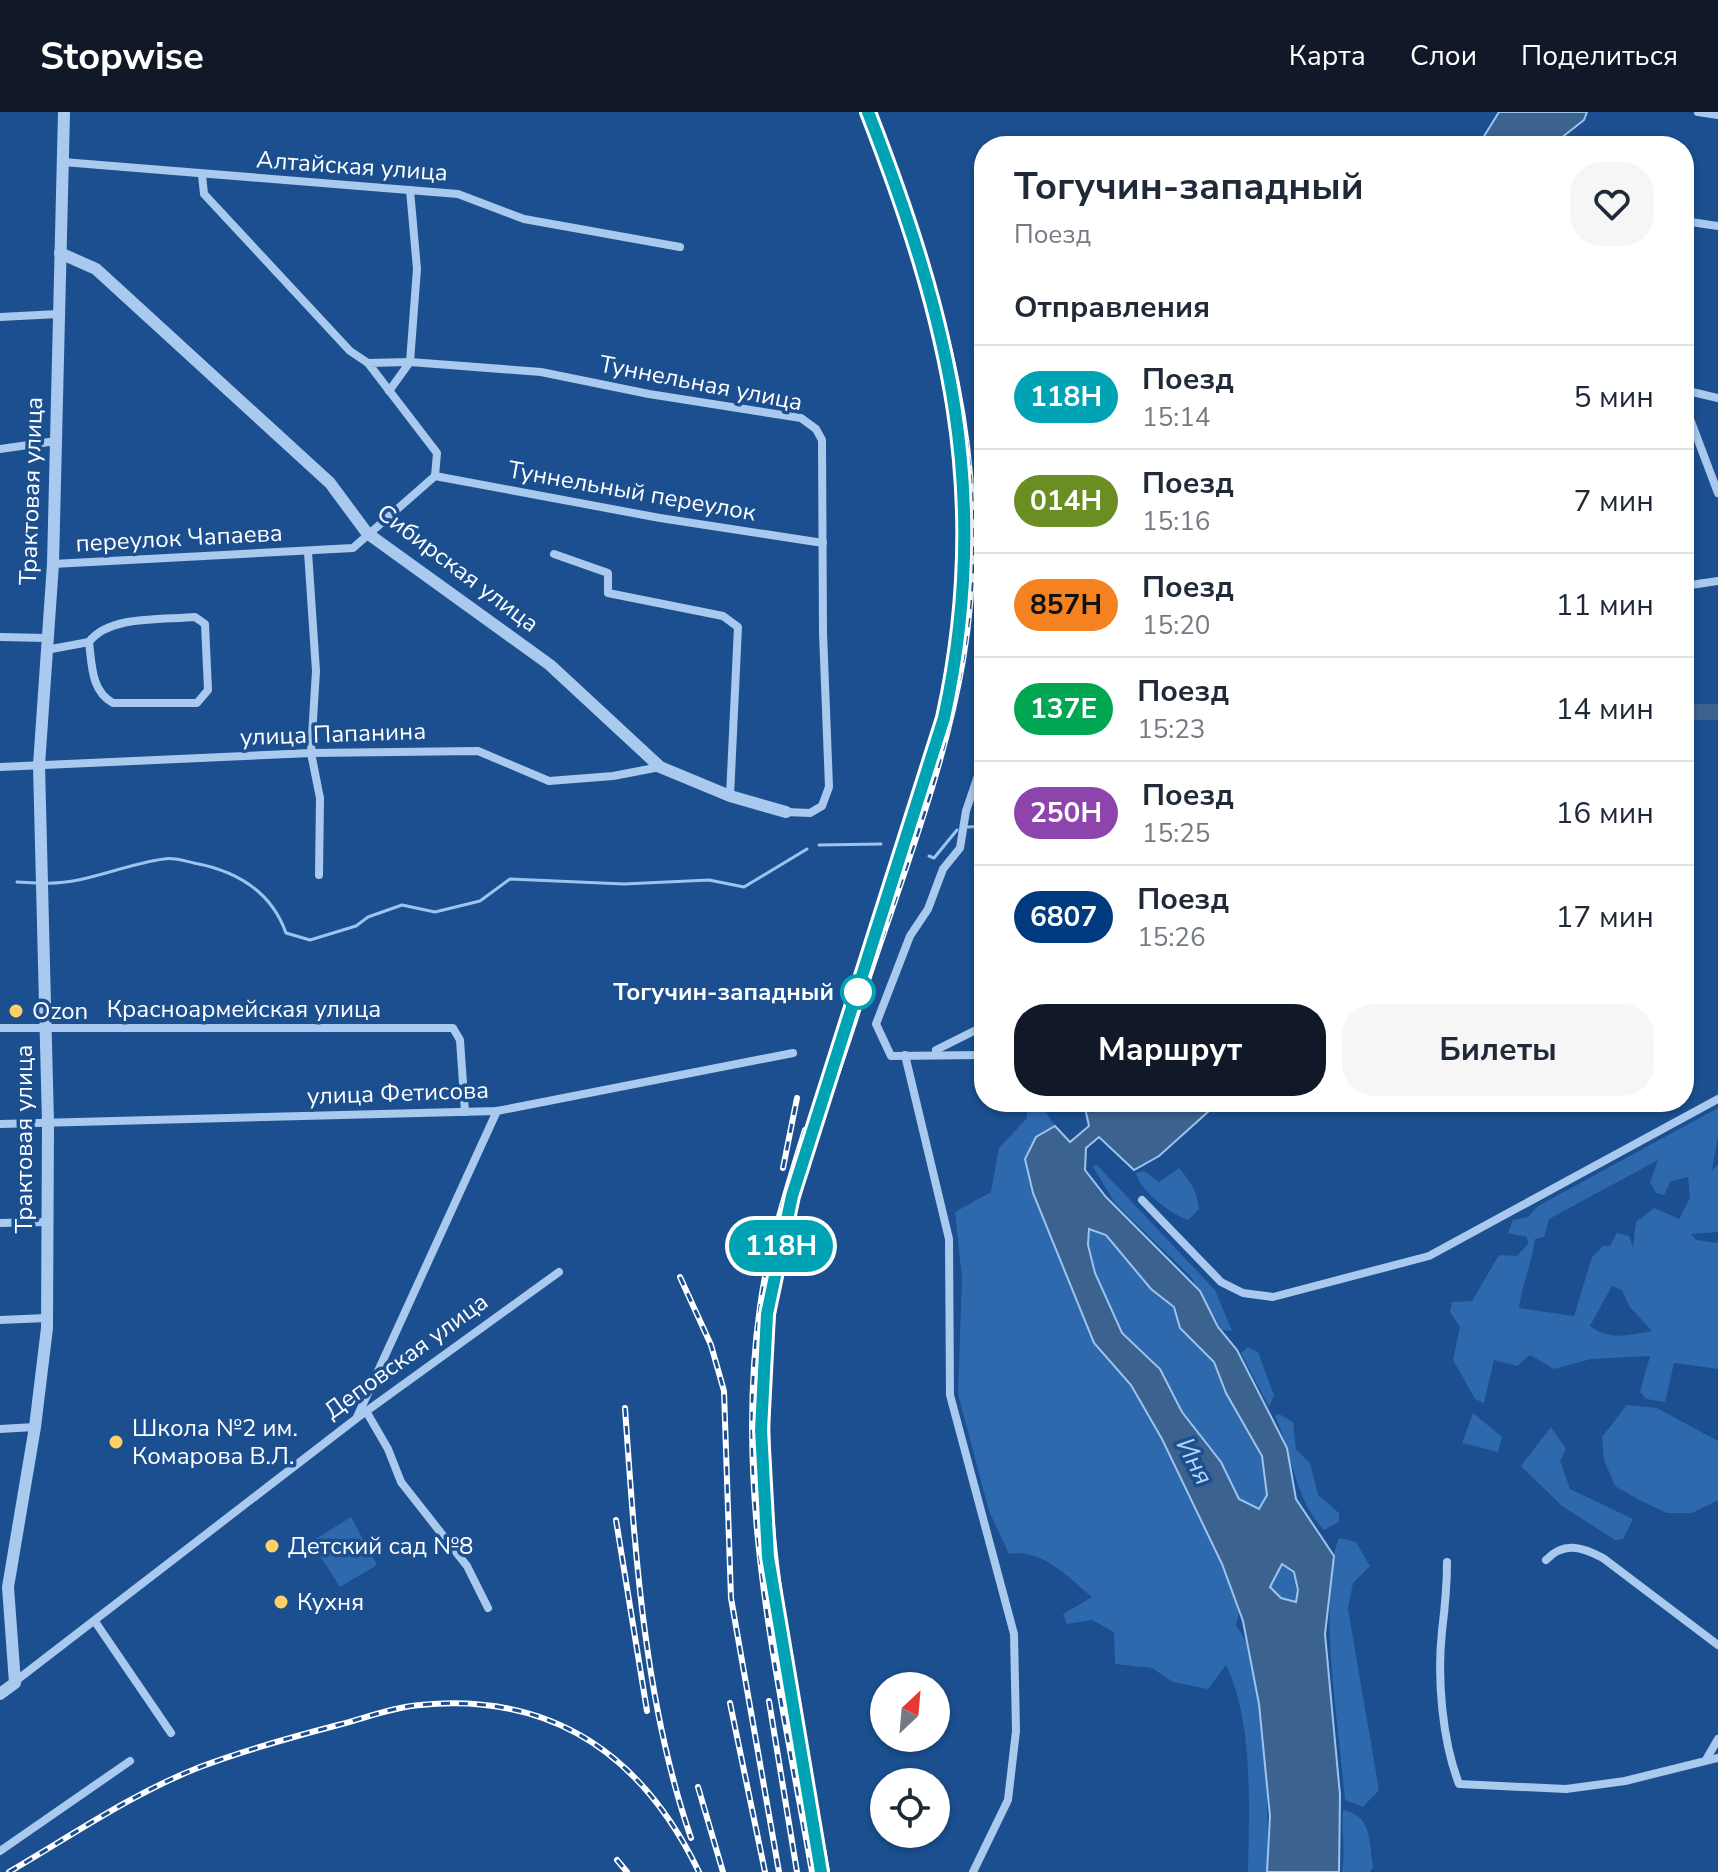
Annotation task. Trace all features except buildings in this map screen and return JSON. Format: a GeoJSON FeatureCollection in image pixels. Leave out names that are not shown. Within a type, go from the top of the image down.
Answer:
{"type":"FeatureCollection","features":[{"type":"Feature","properties":{"kind":"street","name":"Трактовая улица"},"geometry":{"type":"LineString","coordinates":[[15,1683],[4,1588],[35,1427],[46,1318],[48,1123],[39,765],[53,564],[64,112]]}},
{"type":"Feature","properties":{"kind":"street"},"geometry":{"type":"LineString","coordinates":[[1698,112],[1718,115]]}},
{"type":"Feature","properties":{"kind":"street","name":"Алтайская улица"},"geometry":{"type":"LineString","coordinates":[[63,162],[458,194],[524,219],[680,247]]}},
{"type":"Feature","properties":{"kind":"street"},"geometry":{"type":"LineString","coordinates":[[202,175],[204,194],[350,351],[368,363],[437,453],[435,476]]}},
{"type":"Feature","properties":{"kind":"street"},"geometry":{"type":"LineString","coordinates":[[389,391],[410,362],[417,269],[410,190]]}},
{"type":"Feature","properties":{"kind":"street"},"geometry":{"type":"LineString","coordinates":[[1694,222],[1718,226]]}},
{"type":"Feature","properties":{"kind":"street","name":"Сибирская улица"},"geometry":{"type":"LineString","coordinates":[[60,253],[96,269],[330,483],[367,533],[550,665],[660,767],[730,796],[786,812]]}},
{"type":"Feature","properties":{"kind":"street"},"geometry":{"type":"LineString","coordinates":[[0,317],[58,314]]}},
{"type":"Feature","properties":{"kind":"street","name":"Туннельная улица"},"geometry":{"type":"LineString","coordinates":[[368,363],[410,362],[541,372],[649,394],[801,418],[816,429],[822,440],[829,787],[822,806],[810,813],[786,812]]}},
{"type":"Feature","properties":{"kind":"street"},"geometry":{"type":"LineString","coordinates":[[1694,392],[1718,398]]}},
{"type":"Feature","properties":{"kind":"street"},"geometry":{"type":"LineString","coordinates":[[1694,429],[1718,493]]}},
{"type":"Feature","properties":{"kind":"street"},"geometry":{"type":"LineString","coordinates":[[0,449],[56,441]]}},
{"type":"Feature","properties":{"kind":"street","name":"переулок Чапаева"},"geometry":{"type":"LineString","coordinates":[[53,564],[353,548],[435,476]]}},
{"type":"Feature","properties":{"kind":"street","name":"Туннельный переулок"},"geometry":{"type":"LineString","coordinates":[[435,476],[660,518],[823,543]]}},
{"type":"Feature","properties":{"kind":"street"},"geometry":{"type":"LineString","coordinates":[[308,552],[316,671],[311,753],[320,798],[319,875]]}},
{"type":"Feature","properties":{"kind":"street"},"geometry":{"type":"LineString","coordinates":[[554,554],[608,573],[608,593],[723,616],[738,627],[730,796]]}},
{"type":"Feature","properties":{"kind":"street"},"geometry":{"type":"LineString","coordinates":[[1694,585],[1718,581]]}},
{"type":"Feature","properties":{"kind":"street"},"geometry":{"type":"LineString","coordinates":[[195,617],[205,624],[208,690],[197,703],[113,703],[96,687],[89,642],[97,631],[112,625],[195,617]]}},
{"type":"Feature","properties":{"kind":"street"},"geometry":{"type":"LineString","coordinates":[[0,637],[46,644],[89,642]]}},
{"type":"Feature","properties":{"kind":"street","name":"улица Папанина"},"geometry":{"type":"LineString","coordinates":[[0,767],[311,753],[478,751],[549,781],[613,776],[660,767]]}},
{"type":"Feature","properties":{"kind":"street"},"geometry":{"type":"LineString","coordinates":[[974,792],[960,848],[943,869],[921,923],[910,936],[876,1024],[886,1051],[891,1056],[974,1055]]}},
{"type":"Feature","properties":{"kind":"street","name":"Красноармейская улица"},"geometry":{"type":"LineString","coordinates":[[0,1028],[453,1028],[460,1040],[465,1112]]}},
{"type":"Feature","properties":{"kind":"street"},"geometry":{"type":"LineString","coordinates":[[920,1055],[974,1032]]}},
{"type":"Feature","properties":{"kind":"street","name":"улица Фетисова"},"geometry":{"type":"LineString","coordinates":[[0,1124],[497,1111],[793,1053]]}},
{"type":"Feature","properties":{"kind":"street"},"geometry":{"type":"LineString","coordinates":[[905,1055],[949,1239],[950,1395],[1014,1634],[1016,1731],[1008,1800],[973,1872]]}},
{"type":"Feature","properties":{"kind":"street"},"geometry":{"type":"LineString","coordinates":[[1142,1200],[1221,1282],[1243,1293],[1273,1297],[1429,1256],[1718,1099]]}},
{"type":"Feature","properties":{"kind":"street"},"geometry":{"type":"LineString","coordinates":[[357,1418],[497,1111]]}},
{"type":"Feature","properties":{"kind":"street"},"geometry":{"type":"LineString","coordinates":[[0,1223],[46,1222]]}},
{"type":"Feature","properties":{"kind":"street","name":"Деповская улица"},"geometry":{"type":"LineString","coordinates":[[0,1691],[96,1623],[366,1411],[559,1272]]}},
{"type":"Feature","properties":{"kind":"street"},"geometry":{"type":"LineString","coordinates":[[0,1320],[46,1318]]}},
{"type":"Feature","properties":{"kind":"street"},"geometry":{"type":"LineString","coordinates":[[366,1411],[388,1449],[401,1482],[467,1566],[488,1608]]}},
{"type":"Feature","properties":{"kind":"street"},"geometry":{"type":"LineString","coordinates":[[0,1429],[35,1427]]}},
{"type":"Feature","properties":{"kind":"street"},"geometry":{"type":"LineString","coordinates":[[1546,1560],[1555,1551],[1570,1547],[1593,1553],[1718,1645]]}},
{"type":"Feature","properties":{"kind":"street"},"geometry":{"type":"LineString","coordinates":[[1447,1562],[1448,1594],[1442,1633],[1446,1751],[1459,1784],[1566,1789],[1625,1781],[1707,1758],[1718,1758]]}},
{"type":"Feature","properties":{"kind":"street"},"geometry":{"type":"LineString","coordinates":[[96,1623],[171,1733]]}},
{"type":"Feature","properties":{"kind":"street"},"geometry":{"type":"LineString","coordinates":[[1707,1758],[1718,1739]]}},
{"type":"Feature","properties":{"kind":"street"},"geometry":{"type":"LineString","coordinates":[[0,1851],[130,1761]]}},
{"type":"Feature","properties":{"kind":"shaded area"},"geometry":{"type":"Polygon","coordinates":[[[1718,1108],[1718,1137],[1712,1170],[1718,1165],[1718,1232],[1691,1234],[1696,1240],[1718,1243],[1718,1369],[1674,1363],[1665,1402],[1646,1399],[1640,1392],[1650,1356],[1591,1359],[1554,1369],[1530,1355],[1517,1366],[1494,1360],[1484,1403],[1475,1399],[1453,1360],[1460,1327],[1450,1312],[1452,1302],[1472,1301],[1499,1255],[1517,1256],[1528,1244],[1527,1237],[1508,1233],[1513,1220],[1528,1217],[1538,1206],[1718,1108]],[[1658,1160],[1549,1219],[1544,1237],[1535,1239],[1519,1308],[1574,1316],[1592,1257],[1603,1246],[1610,1246],[1617,1233],[1629,1236],[1633,1247],[1636,1222],[1654,1208],[1679,1219],[1690,1198],[1688,1177],[1671,1181],[1664,1195],[1656,1193],[1650,1182],[1658,1160]],[[1612,1286],[1590,1326],[1612,1335],[1652,1331],[1629,1306],[1622,1290],[1612,1286]]]}},
{"type":"Feature","properties":{"kind":"shaded area"},"geometry":{"type":"Polygon","coordinates":[[[1027,1112],[1046,1112],[1055,1126],[1036,1137],[1026,1159],[1033,1193],[1094,1343],[1131,1385],[1162,1439],[1222,1564],[1239,1611],[1236,1626],[1247,1644],[1260,1705],[1267,1781],[1267,1872],[1248,1872],[1246,1739],[1235,1688],[1226,1665],[1208,1689],[1173,1682],[1152,1668],[1115,1664],[1114,1632],[1092,1620],[1067,1624],[1063,1614],[1092,1597],[1043,1560],[1033,1555],[1009,1554],[989,1511],[958,1394],[962,1278],[955,1212],[991,1192],[999,1148],[1027,1118],[1027,1112]]]}},
{"type":"Feature","properties":{"kind":"shaded area"},"geometry":{"type":"Polygon","coordinates":[[[1096,1164],[1215,1290],[1232,1331],[1222,1330],[1191,1277],[1115,1203],[1093,1167],[1096,1164]]]}},
{"type":"Feature","properties":{"kind":"shaded area"},"geometry":{"type":"Polygon","coordinates":[[[1179,1168],[1193,1187],[1198,1203],[1199,1209],[1188,1220],[1157,1201],[1143,1187],[1136,1173],[1144,1171],[1159,1182],[1179,1168]]]}},
{"type":"Feature","properties":{"kind":"shaded area"},"geometry":{"type":"Polygon","coordinates":[[[1088,1229],[1106,1235],[1151,1289],[1174,1307],[1180,1328],[1214,1362],[1226,1393],[1262,1456],[1267,1495],[1259,1509],[1239,1499],[1221,1462],[1182,1412],[1160,1369],[1122,1333],[1094,1273],[1088,1229]]]}},
{"type":"Feature","properties":{"kind":"shaded area"},"geometry":{"type":"Polygon","coordinates":[[[1248,1347],[1258,1352],[1274,1395],[1269,1407],[1241,1353],[1248,1347]]]}},
{"type":"Feature","properties":{"kind":"shaded area"},"geometry":{"type":"Polygon","coordinates":[[[1627,1405],[1657,1408],[1718,1441],[1718,1500],[1692,1513],[1667,1513],[1615,1486],[1604,1460],[1602,1437],[1627,1405]]]}},
{"type":"Feature","properties":{"kind":"shaded area"},"geometry":{"type":"Polygon","coordinates":[[[1473,1413],[1502,1437],[1498,1452],[1462,1443],[1473,1413]]]}},
{"type":"Feature","properties":{"kind":"shaded area"},"geometry":{"type":"Polygon","coordinates":[[[1279,1414],[1293,1422],[1296,1449],[1310,1463],[1318,1495],[1339,1513],[1339,1522],[1324,1530],[1314,1518],[1300,1490],[1275,1416],[1279,1414]]]}},
{"type":"Feature","properties":{"kind":"shaded area"},"geometry":{"type":"Polygon","coordinates":[[[1551,1427],[1566,1449],[1560,1461],[1570,1489],[1633,1519],[1623,1539],[1615,1540],[1562,1506],[1521,1466],[1551,1427]]]}},
{"type":"Feature","properties":{"kind":"shaded area"},"geometry":{"type":"Polygon","coordinates":[[[351,1517],[377,1565],[340,1587],[311,1542],[351,1517]]]}},
{"type":"Feature","properties":{"kind":"shaded area"},"geometry":{"type":"Polygon","coordinates":[[[1339,1538],[1356,1542],[1370,1566],[1353,1583],[1348,1609],[1379,1790],[1363,1807],[1345,1800],[1334,1697],[1330,1592],[1339,1538]]]}},
{"type":"Feature","properties":{"kind":"shaded area"},"geometry":{"type":"Polygon","coordinates":[[[1282,1563],[1294,1571],[1298,1590],[1296,1602],[1281,1598],[1270,1587],[1282,1563]]]}},
{"type":"Feature","properties":{"kind":"shaded area"},"geometry":{"type":"Polygon","coordinates":[[[1343,1810],[1353,1813],[1365,1824],[1373,1867],[1370,1872],[1342,1872],[1343,1810]]]}},
{"type":"Feature","properties":{"kind":"water"},"geometry":{"type":"Polygon","coordinates":[[[1499,112],[1587,112],[1584,120],[1564,136],[1484,136],[1499,112]]]}},
{"type":"Feature","properties":{"kind":"water","name":"Иня"},"geometry":{"type":"Polygon","coordinates":[[[1086,1112],[1208,1112],[1159,1156],[1134,1170],[1099,1137],[1086,1148],[1085,1170],[1106,1197],[1200,1291],[1218,1327],[1237,1350],[1287,1448],[1296,1499],[1334,1556],[1325,1634],[1340,1795],[1339,1872],[1267,1872],[1270,1816],[1259,1704],[1243,1621],[1222,1564],[1162,1439],[1131,1385],[1094,1343],[1033,1193],[1025,1159],[1036,1137],[1055,1126],[1070,1142],[1089,1126],[1086,1112]],[[1089,1229],[1088,1245],[1095,1273],[1122,1333],[1160,1369],[1182,1412],[1221,1462],[1239,1499],[1259,1509],[1267,1495],[1262,1456],[1226,1393],[1214,1362],[1180,1328],[1174,1307],[1151,1289],[1106,1235],[1089,1229]],[[1282,1564],[1270,1587],[1281,1598],[1296,1602],[1298,1590],[1294,1572],[1282,1564]]]}},
{"type":"Feature","properties":{"kind":"waterway"},"geometry":{"type":"LineString","coordinates":[[1694,712],[1718,712]]}},
{"type":"Feature","properties":{"kind":"waterway"},"geometry":{"type":"LineString","coordinates":[[968,827],[974,827]]}},
{"type":"Feature","properties":{"kind":"waterway"},"geometry":{"type":"LineString","coordinates":[[929,856],[934,858],[957,830]]}},
{"type":"Feature","properties":{"kind":"waterway"},"geometry":{"type":"LineString","coordinates":[[819,845],[881,844]]}},
{"type":"Feature","properties":{"kind":"waterway"},"geometry":{"type":"LineString","coordinates":[[44,883],[74,881],[149,862],[179,860],[224,871],[250,885],[271,905],[286,933],[310,940],[356,926],[368,917],[402,905],[435,912],[480,901],[510,879],[624,884],[709,880],[744,887],[807,849]]}},
{"type":"Feature","properties":{"kind":"waterway"},"geometry":{"type":"LineString","coordinates":[[17,882],[36,883]]}},
{"type":"Feature","properties":{"kind":"railway"},"geometry":{"type":"LineString","coordinates":[[827,1872],[790,1664],[772,1525],[768,1384],[773,1314],[787,1238],[807,1163],[943,751],[963,660],[972,587],[973,516],[967,448],[956,380],[921,247],[873,112]]}},
{"type":"Feature","properties":{"kind":"railway"},"geometry":{"type":"LineString","coordinates":[[783,1168],[797,1098]]}},
{"type":"Feature","properties":{"kind":"railway"},"geometry":{"type":"LineString","coordinates":[[805,1130],[763,1285],[753,1378],[752,1449],[764,1591],[812,1872]]}},
{"type":"Feature","properties":{"kind":"railway"},"geometry":{"type":"LineString","coordinates":[[680,1277],[711,1345],[724,1391],[731,1598],[779,1872]]}},
{"type":"Feature","properties":{"kind":"railway"},"geometry":{"type":"LineString","coordinates":[[625,1408],[638,1571],[652,1680],[662,1734],[691,1838]]}},
{"type":"Feature","properties":{"kind":"railway"},"geometry":{"type":"LineString","coordinates":[[616,1520],[647,1711]]}},
{"type":"Feature","properties":{"kind":"railway"},"geometry":{"type":"LineString","coordinates":[[769,1701],[797,1872]]}},
{"type":"Feature","properties":{"kind":"railway"},"geometry":{"type":"LineString","coordinates":[[730,1703],[765,1872]]}},
{"type":"Feature","properties":{"kind":"railway"},"geometry":{"type":"LineString","coordinates":[[9,1872],[126,1802],[200,1767],[389,1710],[420,1705],[468,1704],[512,1709],[552,1722],[588,1740],[621,1765],[650,1795],[676,1831],[699,1872]]}},
{"type":"Feature","properties":{"kind":"railway"},"geometry":{"type":"LineString","coordinates":[[698,1787],[723,1872]]}},
{"type":"Feature","properties":{"kind":"railway"},"geometry":{"type":"LineString","coordinates":[[617,1860],[627,1872]]}},
{"type":"Feature","properties":{"kind":"train","name":"118Н"},"geometry":{"type":"LineString","coordinates":[[821,1872],[768,1557],[761,1430],[767,1314],[792,1196],[924,790],[944,718],[955,667],[966,538],[965,489],[955,393],[937,315],[868,112]]}},
{"type":"Feature","properties":{"kind":"place","name":"Тогучин-западный"},"geometry":{"type":"Point","coordinates":[858,992]}},
{"type":"Feature","properties":{"kind":"place","name":"Ozon"},"geometry":{"type":"Point","coordinates":[16,1011]}},
{"type":"Feature","properties":{"kind":"place","name":"Школа №2 им. Комарова В.Л."},"geometry":{"type":"Point","coordinates":[116,1442]}},
{"type":"Feature","properties":{"kind":"place","name":"Детский сад №8"},"geometry":{"type":"Point","coordinates":[272,1546]}},
{"type":"Feature","properties":{"kind":"place","name":"Кухня"},"geometry":{"type":"Point","coordinates":[281,1602]}}]}
